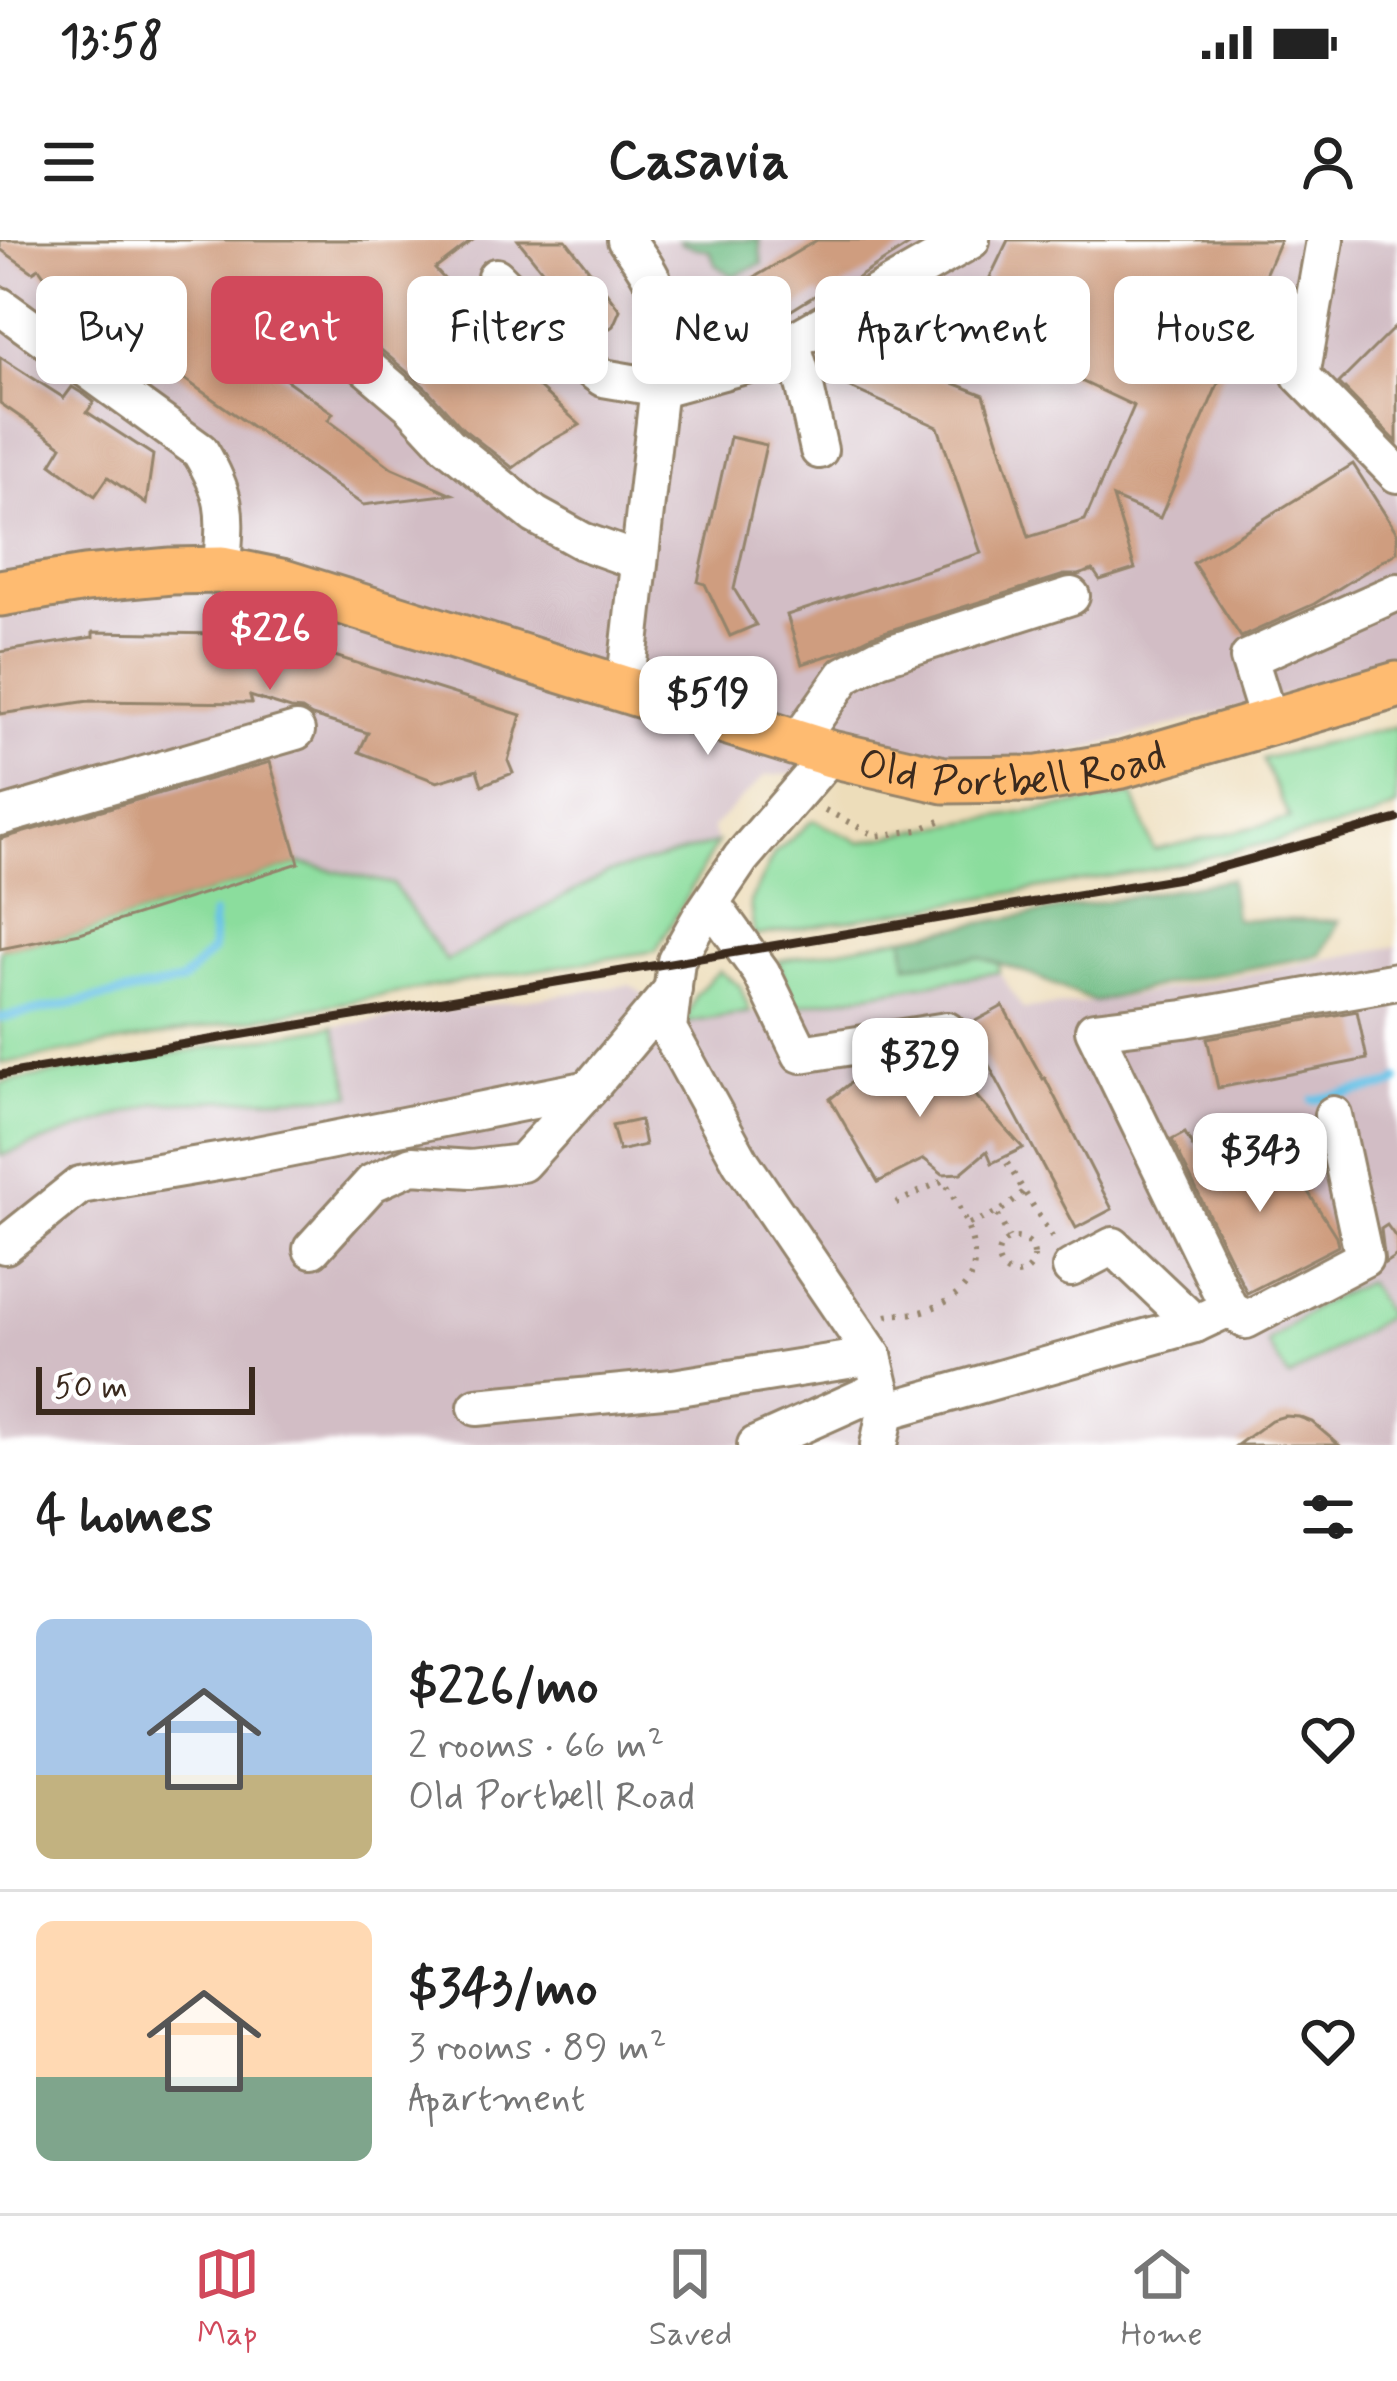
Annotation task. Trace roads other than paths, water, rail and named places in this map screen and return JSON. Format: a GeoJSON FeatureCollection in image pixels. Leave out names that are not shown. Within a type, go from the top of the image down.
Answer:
{"type":"FeatureCollection","features":[{"type":"Feature","properties":{"kind":"main road","name":"Old Portbell Road"},"geometry":{"type":"LineString","coordinates":[[0,593],[85,579],[222,570],[281,582],[814,749],[944,780],[1039,779],[1122,765],[1397,685]]}},
{"type":"Feature","properties":{"kind":"street"},"geometry":{"type":"LineString","coordinates":[[625,689],[666,343],[664,305],[655,282],[626,240]]}},
{"type":"Feature","properties":{"kind":"street"},"geometry":{"type":"LineString","coordinates":[[819,450],[791,342],[970,240]]}},
{"type":"Feature","properties":{"kind":"street"},"geometry":{"type":"LineString","coordinates":[[1324,240],[1301,376],[1397,474]]}},
{"type":"Feature","properties":{"kind":"street"},"geometry":{"type":"LineString","coordinates":[[0,306],[200,451],[225,505],[222,570]]}},
{"type":"Feature","properties":{"kind":"street"},"geometry":{"type":"LineString","coordinates":[[608,379],[661,388],[676,384]]}},
{"type":"Feature","properties":{"kind":"street"},"geometry":{"type":"LineString","coordinates":[[383,381],[448,446],[535,515],[583,541],[638,561]]}},
{"type":"Feature","properties":{"kind":"street"},"geometry":{"type":"LineString","coordinates":[[1269,722],[1249,658],[1397,592]]}},
{"type":"Feature","properties":{"kind":"street"},"geometry":{"type":"LineString","coordinates":[[875,1387],[668,1029],[676,961],[814,749],[845,675],[900,650],[1071,596]]}},
{"type":"Feature","properties":{"kind":"street"},"geometry":{"type":"LineString","coordinates":[[0,817],[296,731]]}},
{"type":"Feature","properties":{"kind":"street"},"geometry":{"type":"LineString","coordinates":[[711,903],[760,972],[801,1054],[947,1031]]}},
{"type":"Feature","properties":{"kind":"street"},"geometry":{"type":"LineString","coordinates":[[1333,1115],[1364,1258],[1246,1320],[1229,1308],[1094,1030],[1397,981]]}},
{"type":"Feature","properties":{"kind":"street"},"geometry":{"type":"LineString","coordinates":[[312,1249],[372,1183],[412,1165],[471,1169],[523,1163],[673,989]]}},
{"type":"Feature","properties":{"kind":"street"},"geometry":{"type":"LineString","coordinates":[[5,1245],[80,1185],[270,1153],[589,1089]]}},
{"type":"Feature","properties":{"kind":"street"},"geometry":{"type":"LineString","coordinates":[[1071,1268],[1113,1246],[1195,1324]]}},
{"type":"Feature","properties":{"kind":"street"},"geometry":{"type":"LineString","coordinates":[[477,1407],[673,1388],[875,1387],[1195,1324],[1229,1308]]}},
{"type":"Feature","properties":{"kind":"street"},"geometry":{"type":"LineString","coordinates":[[756,1445],[875,1387]]}},
{"type":"Feature","properties":{"kind":"waterway"},"geometry":{"type":"LineString","coordinates":[[0,1018],[181,982],[212,951],[213,915]]}},
{"type":"Feature","properties":{"kind":"waterway"},"geometry":{"type":"LineString","coordinates":[[1313,1100],[1392,1085],[1397,1080]]}},
{"type":"Feature","properties":{"kind":"railway"},"geometry":{"type":"LineString","coordinates":[[0,1075],[1185,877],[1397,819]]}}]}
